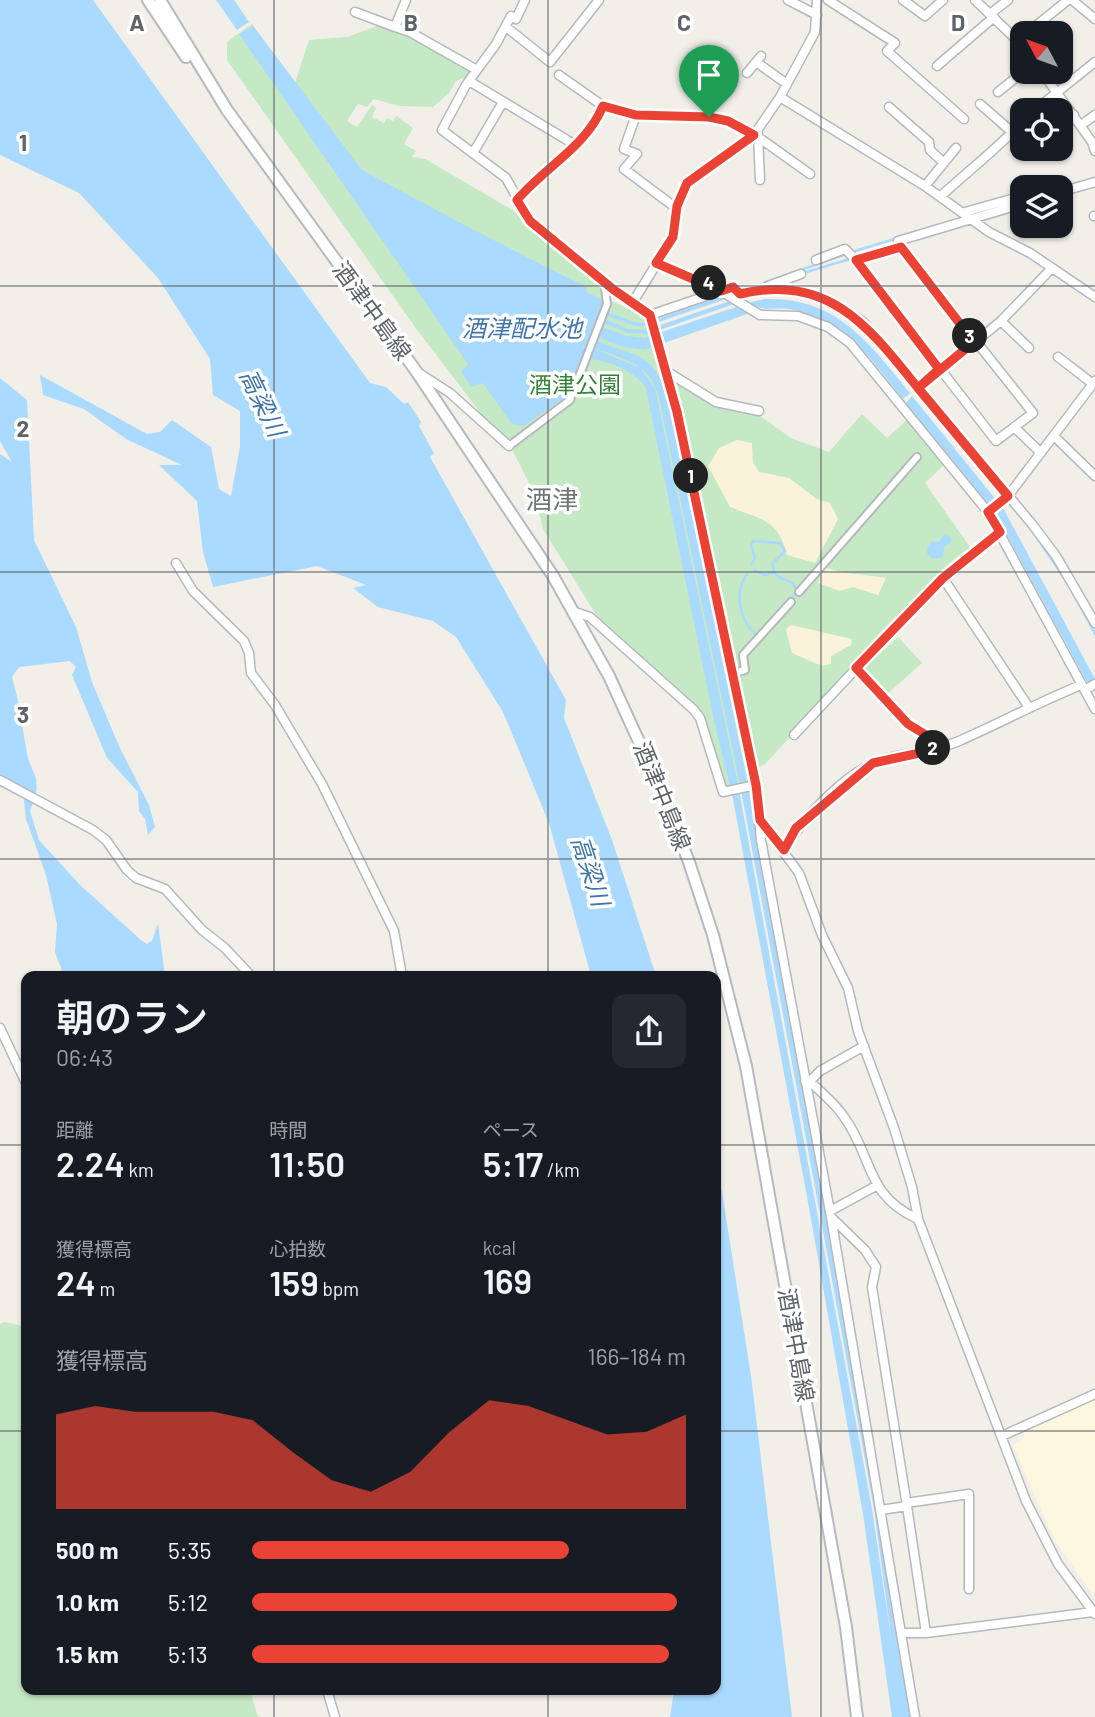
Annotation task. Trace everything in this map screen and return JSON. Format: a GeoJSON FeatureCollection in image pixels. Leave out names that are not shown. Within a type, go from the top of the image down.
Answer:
{"type":"FeatureCollection","features":[{"type":"Feature","properties":{"kind":"main road"},"geometry":{"type":"LineString","coordinates":[[148,0],[220,100]]}},
{"type":"Feature","properties":{"kind":"main road","name":"酒津中島線"},"geometry":{"type":"LineString","coordinates":[[160,0],[220,100],[416,370],[509,507],[575,612],[656,779],[689,862],[726,979],[746,1066],[846,1628],[857,1717]]}},
{"type":"Feature","properties":{"kind":"street"},"geometry":{"type":"LineString","coordinates":[[395,27],[405,0]]}},
{"type":"Feature","properties":{"kind":"street"},"geometry":{"type":"LineString","coordinates":[[525,0],[516,19],[511,16],[468,81],[442,130],[506,178],[530,221],[651,317],[660,346],[760,820],[761,840],[808,1081],[915,1717]]}},
{"type":"Feature","properties":{"kind":"street"},"geometry":{"type":"LineString","coordinates":[[506,27],[550,62],[599,0]]}},
{"type":"Feature","properties":{"kind":"street"},"geometry":{"type":"LineString","coordinates":[[788,0],[817,15]]}},
{"type":"Feature","properties":{"kind":"street"},"geometry":{"type":"LineString","coordinates":[[634,302],[673,237],[676,208],[687,183],[757,133],[780,97],[815,32],[817,0]]}},
{"type":"Feature","properties":{"kind":"street"},"geometry":{"type":"LineString","coordinates":[[828,0],[895,43],[887,51],[964,120]]}},
{"type":"Feature","properties":{"kind":"street"},"geometry":{"type":"LineString","coordinates":[[903,0],[925,16],[943,0]]}},
{"type":"Feature","properties":{"kind":"street"},"geometry":{"type":"LineString","coordinates":[[975,0],[1010,32]]}},
{"type":"Feature","properties":{"kind":"street"},"geometry":{"type":"LineString","coordinates":[[937,66],[1008,0]]}},
{"type":"Feature","properties":{"kind":"street"},"geometry":{"type":"LineString","coordinates":[[1043,21],[1070,0],[1095,19]]}},
{"type":"Feature","properties":{"kind":"street"},"geometry":{"type":"LineString","coordinates":[[355,12],[410,32],[477,71]]}},
{"type":"Feature","properties":{"kind":"street"},"geometry":{"type":"LineString","coordinates":[[747,73],[759,59],[787,84]]}},
{"type":"Feature","properties":{"kind":"street"},"geometry":{"type":"LineString","coordinates":[[1050,98],[1095,62]]}},
{"type":"Feature","properties":{"kind":"street"},"geometry":{"type":"LineString","coordinates":[[559,75],[603,106],[636,115],[709,117],[728,121],[757,133],[810,174]]}},
{"type":"Feature","properties":{"kind":"street"},"geometry":{"type":"LineString","coordinates":[[468,81],[577,146]]}},
{"type":"Feature","properties":{"kind":"street"},"geometry":{"type":"LineString","coordinates":[[998,92],[1010,82]]}},
{"type":"Feature","properties":{"kind":"street"},"geometry":{"type":"LineString","coordinates":[[1051,84],[1081,125],[1095,151]]}},
{"type":"Feature","properties":{"kind":"street"},"geometry":{"type":"LineString","coordinates":[[780,97],[925,186],[965,212],[989,232],[1052,268],[1095,297]]}},
{"type":"Feature","properties":{"kind":"street"},"geometry":{"type":"LineString","coordinates":[[473,153],[503,102]]}},
{"type":"Feature","properties":{"kind":"street"},"geometry":{"type":"LineString","coordinates":[[980,104],[1010,130]]}},
{"type":"Feature","properties":{"kind":"street"},"geometry":{"type":"LineString","coordinates":[[517,200],[535,179],[577,146],[594,128],[603,106]]}},
{"type":"Feature","properties":{"kind":"street"},"geometry":{"type":"LineString","coordinates":[[889,107],[929,142],[930,150],[944,163]]}},
{"type":"Feature","properties":{"kind":"street"},"geometry":{"type":"LineString","coordinates":[[636,115],[624,149],[637,154],[624,169],[676,208]]}},
{"type":"Feature","properties":{"kind":"street"},"geometry":{"type":"LineString","coordinates":[[1081,125],[1095,115]]}},
{"type":"Feature","properties":{"kind":"street"},"geometry":{"type":"LineString","coordinates":[[757,133],[760,180]]}},
{"type":"Feature","properties":{"kind":"street"},"geometry":{"type":"LineString","coordinates":[[941,197],[1010,134]]}},
{"type":"Feature","properties":{"kind":"street"},"geometry":{"type":"LineString","coordinates":[[925,186],[956,148]]}},
{"type":"Feature","properties":{"kind":"street"},"geometry":{"type":"LineString","coordinates":[[1073,188],[1095,182]]}},
{"type":"Feature","properties":{"kind":"street"},"geometry":{"type":"LineString","coordinates":[[965,212],[1010,199]]}},
{"type":"Feature","properties":{"kind":"street"},"geometry":{"type":"LineString","coordinates":[[856,260],[1010,208]]}},
{"type":"Feature","properties":{"kind":"street"},"geometry":{"type":"LineString","coordinates":[[816,260],[847,251],[856,260],[996,441],[1033,413],[974,342],[899,244]]}},
{"type":"Feature","properties":{"kind":"street"},"geometry":{"type":"LineString","coordinates":[[656,263],[723,292],[761,315],[798,316],[838,333],[902,403],[990,511],[1088,687],[1095,709]]}},
{"type":"Feature","properties":{"kind":"street"},"geometry":{"type":"LineString","coordinates":[[918,388],[1002,321],[1052,268]]}},
{"type":"Feature","properties":{"kind":"street"},"geometry":{"type":"LineString","coordinates":[[651,317],[733,287],[740,294],[801,274]]}},
{"type":"Feature","properties":{"kind":"street"},"geometry":{"type":"LineString","coordinates":[[416,370],[450,393],[509,446],[570,400],[607,303],[605,288]]}},
{"type":"Feature","properties":{"kind":"street"},"geometry":{"type":"LineString","coordinates":[[751,291],[769,288],[795,291],[850,313],[875,335],[1056,556],[1095,623]]}},
{"type":"Feature","properties":{"kind":"street"},"geometry":{"type":"LineString","coordinates":[[1002,321],[1029,348]]}},
{"type":"Feature","properties":{"kind":"street"},"geometry":{"type":"LineString","coordinates":[[1058,357],[1092,386],[1095,398]]}},
{"type":"Feature","properties":{"kind":"street"},"geometry":{"type":"LineString","coordinates":[[666,371],[716,402],[759,411]]}},
{"type":"Feature","properties":{"kind":"street"},"geometry":{"type":"LineString","coordinates":[[990,511],[1006,497],[1092,386]]}},
{"type":"Feature","properties":{"kind":"street"},"geometry":{"type":"LineString","coordinates":[[1014,427],[1041,453]]}},
{"type":"Feature","properties":{"kind":"street"},"geometry":{"type":"LineString","coordinates":[[1054,436],[1095,476]]}},
{"type":"Feature","properties":{"kind":"street"},"geometry":{"type":"LineString","coordinates":[[799,592],[917,457]]}},
{"type":"Feature","properties":{"kind":"street"},"geometry":{"type":"LineString","coordinates":[[794,735],[943,578],[1000,532]]}},
{"type":"Feature","properties":{"kind":"street"},"geometry":{"type":"LineString","coordinates":[[176,563],[193,590],[244,641],[249,653],[251,673],[275,705],[322,784],[394,931],[401,971]]}},
{"type":"Feature","properties":{"kind":"street"},"geometry":{"type":"LineString","coordinates":[[943,578],[1028,706]]}},
{"type":"Feature","properties":{"kind":"street"},"geometry":{"type":"LineString","coordinates":[[738,672],[745,670],[743,655],[791,602]]}},
{"type":"Feature","properties":{"kind":"street"},"geometry":{"type":"LineString","coordinates":[[575,612],[590,617],[694,710],[706,735],[721,789],[726,792],[753,786]]}},
{"type":"Feature","properties":{"kind":"street"},"geometry":{"type":"LineString","coordinates":[[856,668],[908,724],[926,735],[934,750]]}},
{"type":"Feature","properties":{"kind":"street"},"geometry":{"type":"LineString","coordinates":[[784,850],[796,828],[873,763],[934,750],[1005,720],[1028,706],[1088,687]]}},
{"type":"Feature","properties":{"kind":"street"},"geometry":{"type":"LineString","coordinates":[[0,780],[44,807],[78,819],[106,840],[127,870],[136,878],[164,890],[246,971]]}},
{"type":"Feature","properties":{"kind":"street"},"geometry":{"type":"LineString","coordinates":[[760,820],[799,873],[822,935],[848,988],[864,1046],[912,1187],[918,1219],[1004,1435],[1005,1450],[1044,1539],[1094,1613],[926,1633],[902,1633]]}},
{"type":"Feature","properties":{"kind":"street"},"geometry":{"type":"LineString","coordinates":[[0,1028],[21,1072]]}},
{"type":"Feature","properties":{"kind":"street"},"geometry":{"type":"LineString","coordinates":[[808,1081],[820,1071],[864,1046]]}},
{"type":"Feature","properties":{"kind":"street"},"geometry":{"type":"LineString","coordinates":[[808,1081],[845,1118],[876,1186],[893,1206],[918,1219]]}},
{"type":"Feature","properties":{"kind":"street"},"geometry":{"type":"LineString","coordinates":[[830,1214],[876,1186]]}},
{"type":"Feature","properties":{"kind":"street"},"geometry":{"type":"LineString","coordinates":[[830,1214],[866,1250],[876,1267],[872,1287],[926,1633]]}},
{"type":"Feature","properties":{"kind":"street"},"geometry":{"type":"LineString","coordinates":[[1004,1435],[1095,1394]]}},
{"type":"Feature","properties":{"kind":"street"},"geometry":{"type":"LineString","coordinates":[[881,1510],[969,1494],[969,1589]]}},
{"type":"Feature","properties":{"kind":"street"},"geometry":{"type":"LineString","coordinates":[[328,1695],[335,1717]]}},
{"type":"Feature","properties":{"kind":"shaded area"},"geometry":{"type":"Polygon","coordinates":[[[1095,1399],[1095,1598],[1054,1539],[1013,1445],[1024,1438],[1025,1429],[1095,1399]]]}},
{"type":"Feature","properties":{"kind":"green space","name":"酒津公園"},"geometry":{"type":"Polygon","coordinates":[[[252,24],[295,83],[309,40],[347,37],[377,26],[410,35],[469,68],[469,76],[456,81],[449,93],[433,107],[399,106],[374,99],[367,107],[358,104],[347,121],[357,127],[372,105],[376,108],[372,117],[384,123],[387,118],[393,121],[396,116],[413,128],[404,144],[416,151],[412,157],[425,159],[511,209],[609,289],[610,300],[649,319],[673,407],[753,782],[726,789],[702,718],[600,621],[543,529],[535,495],[511,447],[485,419],[415,327],[227,60],[227,42],[252,24]]]}},
{"type":"Feature","properties":{"kind":"green space","name":"酒津公園"},"geometry":{"type":"Polygon","coordinates":[[[675,381],[698,395],[759,415],[791,438],[829,452],[862,414],[887,438],[909,418],[946,463],[925,483],[972,550],[848,674],[766,763],[757,769],[675,381]]]}},
{"type":"Feature","properties":{"kind":"green space"},"geometry":{"type":"Polygon","coordinates":[[[898,637],[922,663],[886,695],[863,669],[898,637]]]}},
{"type":"Feature","properties":{"kind":"green space"},"geometry":{"type":"Polygon","coordinates":[[[5,1322],[21,1326],[21,1695],[251,1695],[258,1717],[0,1717],[0,1324],[5,1322]]]}},
{"type":"Feature","properties":{"kind":"sand"},"geometry":{"type":"Polygon","coordinates":[[[737,440],[752,443],[753,463],[759,472],[789,478],[817,499],[830,503],[838,519],[815,563],[787,555],[779,534],[773,527],[760,518],[730,507],[708,466],[719,448],[737,440]]]}},
{"type":"Feature","properties":{"kind":"sand"},"geometry":{"type":"Polygon","coordinates":[[[824,567],[886,578],[878,595],[853,587],[840,591],[818,583],[824,567]]]}},
{"type":"Feature","properties":{"kind":"sand"},"geometry":{"type":"Polygon","coordinates":[[[791,625],[852,639],[851,645],[831,656],[831,664],[822,666],[792,653],[786,629],[791,625]]]}},
{"type":"Feature","properties":{"kind":"water","name":"高梁川"},"geometry":{"type":"Polygon","coordinates":[[[0,0],[93,0],[370,383],[386,387],[404,404],[408,402],[421,422],[419,426],[434,453],[430,457],[566,700],[564,718],[612,840],[654,971],[590,971],[549,823],[503,712],[456,637],[433,621],[378,607],[353,588],[366,585],[317,566],[213,587],[203,552],[197,501],[159,465],[182,465],[126,439],[84,409],[43,395],[40,375],[147,434],[160,432],[172,420],[211,447],[219,489],[231,496],[240,447],[240,411],[213,395],[210,359],[158,278],[79,193],[0,155],[0,0]]]}},
{"type":"Feature","properties":{"kind":"water"},"geometry":{"type":"Polygon","coordinates":[[[216,0],[234,0],[249,22],[237,30],[216,0]]]}},
{"type":"Feature","properties":{"kind":"water","name":"酒津配水池"},"geometry":{"type":"Polygon","coordinates":[[[253,26],[362,170],[587,287],[586,292],[605,301],[602,310],[633,322],[646,323],[722,295],[726,299],[647,326],[635,326],[601,314],[600,317],[629,329],[646,330],[730,301],[734,304],[648,334],[629,333],[598,321],[596,325],[627,336],[644,338],[739,306],[750,313],[644,350],[624,347],[592,335],[591,338],[631,353],[650,364],[663,385],[669,403],[749,791],[818,1157],[911,1717],[892,1717],[863,1514],[810,1213],[732,794],[715,725],[646,389],[635,376],[618,366],[598,360],[581,359],[566,397],[523,426],[511,423],[483,383],[472,387],[461,372],[468,364],[239,34],[253,26]],[[588,346],[640,368],[655,388],[738,785],[872,1509],[892,1644],[874,1509],[796,1084],[740,785],[659,398],[655,386],[641,368],[588,346]]]}},
{"type":"Feature","properties":{"kind":"water"},"geometry":{"type":"Polygon","coordinates":[[[765,299],[790,300],[812,306],[849,326],[910,393],[903,399],[869,357],[829,323],[795,310],[766,309],[747,303],[765,299]]]}},
{"type":"Feature","properties":{"kind":"water"},"geometry":{"type":"Polygon","coordinates":[[[0,378],[27,400],[34,540],[76,627],[92,682],[119,746],[149,805],[155,827],[148,835],[145,819],[139,811],[138,792],[107,758],[72,675],[76,667],[70,661],[19,667],[12,677],[28,758],[37,783],[30,811],[39,840],[80,885],[141,940],[147,944],[152,941],[158,923],[164,971],[62,971],[55,952],[57,924],[46,875],[26,819],[23,792],[0,775],[0,454],[12,462],[0,441],[0,378]]]}},
{"type":"Feature","properties":{"kind":"water"},"geometry":{"type":"Polygon","coordinates":[[[912,396],[997,501],[990,506],[906,403],[912,396]]]}},
{"type":"Feature","properties":{"kind":"water"},"geometry":{"type":"Polygon","coordinates":[[[1002,506],[1095,681],[1088,684],[996,515],[996,511],[1002,506]]]}},
{"type":"Feature","properties":{"kind":"water"},"geometry":{"type":"Polygon","coordinates":[[[943,535],[950,536],[951,542],[944,547],[943,557],[932,559],[927,553],[928,546],[933,541],[939,542],[943,535]]]}},
{"type":"Feature","properties":{"kind":"water"},"geometry":{"type":"Polygon","coordinates":[[[721,1189],[751,1376],[792,1717],[670,1717],[673,1695],[721,1695],[721,1189]]]}},
{"type":"Feature","properties":{"kind":"waterway"},"geometry":{"type":"LineString","coordinates":[[852,252],[959,219]]}},
{"type":"Feature","properties":{"kind":"waterway"},"geometry":{"type":"LineString","coordinates":[[957,227],[971,223]]}},
{"type":"Feature","properties":{"kind":"waterway"},"geometry":{"type":"LineString","coordinates":[[747,289],[846,254]]}},
{"type":"Feature","properties":{"kind":"waterway"},"geometry":{"type":"LineString","coordinates":[[803,273],[850,259]]}},
{"type":"Feature","properties":{"kind":"waterway"},"geometry":{"type":"LineString","coordinates":[[740,300],[757,295]]}},
{"type":"Feature","properties":{"kind":"waterway"},"geometry":{"type":"LineString","coordinates":[[950,433],[1004,497]]}},
{"type":"Feature","properties":{"kind":"waterway"},"geometry":{"type":"LineString","coordinates":[[1033,532],[1063,576]]}},
{"type":"Feature","properties":{"kind":"waterway"},"geometry":{"type":"LineString","coordinates":[[751,565],[755,558],[751,545],[753,541],[780,543],[785,551],[773,563],[774,572]]}},
{"type":"Feature","properties":{"kind":"waterway"},"geometry":{"type":"LineString","coordinates":[[754,570],[765,575],[774,572],[780,578],[793,583],[797,591],[792,598]]}},
{"type":"Feature","properties":{"kind":"waterway"},"geometry":{"type":"LineString","coordinates":[[747,574],[740,590],[740,606],[746,622],[756,635]]}},
{"type":"Feature","properties":{"kind":"waterway"},"geometry":{"type":"LineString","coordinates":[[1082,609],[1095,634]]}},
{"type":"Feature","properties":{"kind":"district","name":"酒津"},"geometry":{"type":"Point","coordinates":[552,500]}},
{"type":"Feature","properties":{"kind":"route"},"geometry":{"type":"LineString","coordinates":[[709,117],[636,115],[603,106],[594,128],[585,138],[535,179],[517,200],[530,221],[614,290],[650,315],[677,412],[756,785],[760,820],[784,850],[796,828],[853,777],[873,763],[934,750],[926,735],[908,724],[856,668],[943,578],[1000,532],[988,512],[1008,496],[918,388],[974,342],[901,247],[856,260],[939,369],[918,388],[863,322],[839,306],[782,288],[740,294],[733,287],[721,291],[713,285],[656,263],[673,237],[680,194],[687,183],[754,135],[728,121],[709,117]]}}]}
